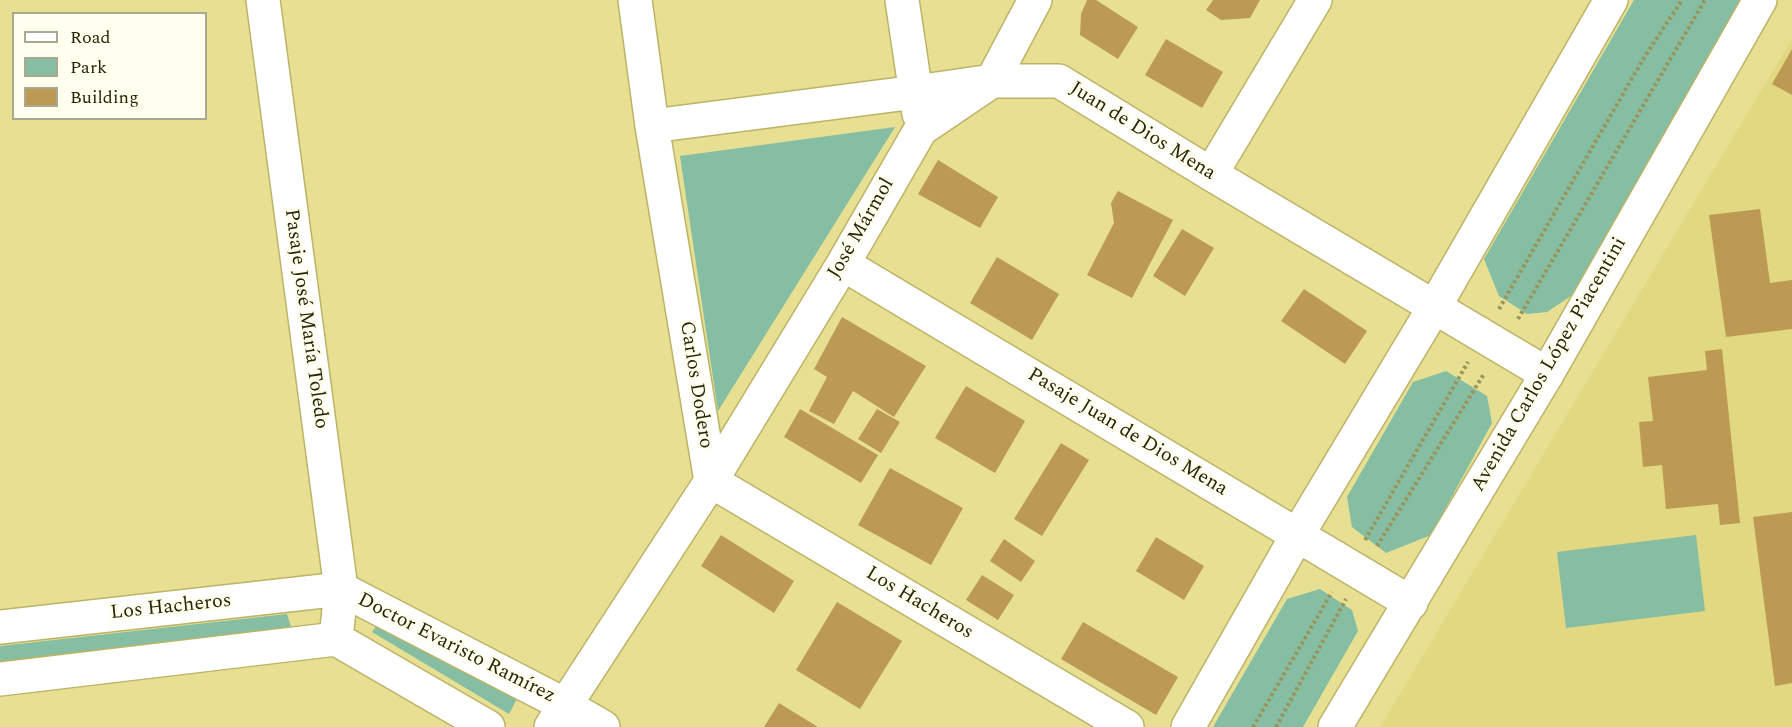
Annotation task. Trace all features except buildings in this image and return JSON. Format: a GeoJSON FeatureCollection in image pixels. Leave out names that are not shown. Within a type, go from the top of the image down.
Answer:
{"type":"FeatureCollection","features":[{"type":"Feature","properties":{"kind":"street","name":"Pasaje José María Toledo"},"geometry":{"type":"LineString","coordinates":[[263,0],[341,589],[336,639]]}},
{"type":"Feature","properties":{"kind":"street","name":"Carlos Dodero"},"geometry":{"type":"LineString","coordinates":[[635,0],[652,126],[711,480]]}},
{"type":"Feature","properties":{"kind":"street"},"geometry":{"type":"LineString","coordinates":[[902,0],[921,129]]}},
{"type":"Feature","properties":{"kind":"street","name":"José Mármol"},"geometry":{"type":"LineString","coordinates":[[711,480],[843,264],[921,129],[992,81],[1035,0]]}},
{"type":"Feature","properties":{"kind":"street"},"geometry":{"type":"LineString","coordinates":[[1211,174],[1315,0]]}},
{"type":"Feature","properties":{"kind":"street"},"geometry":{"type":"LineString","coordinates":[[1188,727],[1298,534],[1435,306],[1611,0]]}},
{"type":"Feature","properties":{"kind":"street","name":"Avenida Carlos López Piacentini"},"geometry":{"type":"LineString","coordinates":[[1335,727],[1546,374],[1760,0]]}},
{"type":"Feature","properties":{"kind":"street","name":"Juan de Dios Mena"},"geometry":{"type":"LineString","coordinates":[[652,126],[992,81],[1059,81],[1546,374]]}},
{"type":"Feature","properties":{"kind":"street","name":"Pasaje Juan de Dios Mena"},"geometry":{"type":"LineString","coordinates":[[843,264],[1411,603]]}},
{"type":"Feature","properties":{"kind":"street","name":"Los Hacheros"},"geometry":{"type":"LineString","coordinates":[[711,480],[1127,727]]}},
{"type":"Feature","properties":{"kind":"street"},"geometry":{"type":"LineString","coordinates":[[558,716],[711,480]]}},
{"type":"Feature","properties":{"kind":"street","name":"Los Hacheros"},"geometry":{"type":"LineString","coordinates":[[0,627],[341,589]]}},
{"type":"Feature","properties":{"kind":"street","name":"Doctor Evaristo Ramírez"},"geometry":{"type":"LineString","coordinates":[[341,589],[558,716],[603,727]]}},
{"type":"Feature","properties":{"kind":"street"},"geometry":{"type":"LineString","coordinates":[[0,679],[336,639],[488,727]]}},
{"type":"Feature","properties":{"kind":"shaded area"},"geometry":{"type":"Polygon","coordinates":[[[1792,39],[1792,727],[1380,727],[1792,39]]]}},
{"type":"Feature","properties":{"kind":"green space"},"geometry":{"type":"Polygon","coordinates":[[[1634,0],[1742,0],[1571,296],[1547,312],[1527,314],[1499,296],[1484,259],[1634,0]]]}},
{"type":"Feature","properties":{"kind":"green space"},"geometry":{"type":"Polygon","coordinates":[[[895,127],[718,411],[680,156],[895,127]]]}},
{"type":"Feature","properties":{"kind":"green space"},"geometry":{"type":"Polygon","coordinates":[[[1446,371],[1487,396],[1492,423],[1431,535],[1386,553],[1352,527],[1347,497],[1413,382],[1446,371]]]}},
{"type":"Feature","properties":{"kind":"green space"},"geometry":{"type":"Polygon","coordinates":[[[1696,535],[1705,611],[1566,628],[1557,552],[1696,535]]]}},
{"type":"Feature","properties":{"kind":"green space"},"geometry":{"type":"Polygon","coordinates":[[[1320,589],[1352,610],[1358,631],[1303,727],[1213,727],[1287,599],[1320,589]]]}},
{"type":"Feature","properties":{"kind":"green space"},"geometry":{"type":"Polygon","coordinates":[[[287,614],[292,630],[0,665],[0,646],[287,614]]]}},
{"type":"Feature","properties":{"kind":"green space"},"geometry":{"type":"Polygon","coordinates":[[[382,618],[519,695],[509,714],[372,632],[382,618]]]}}]}
